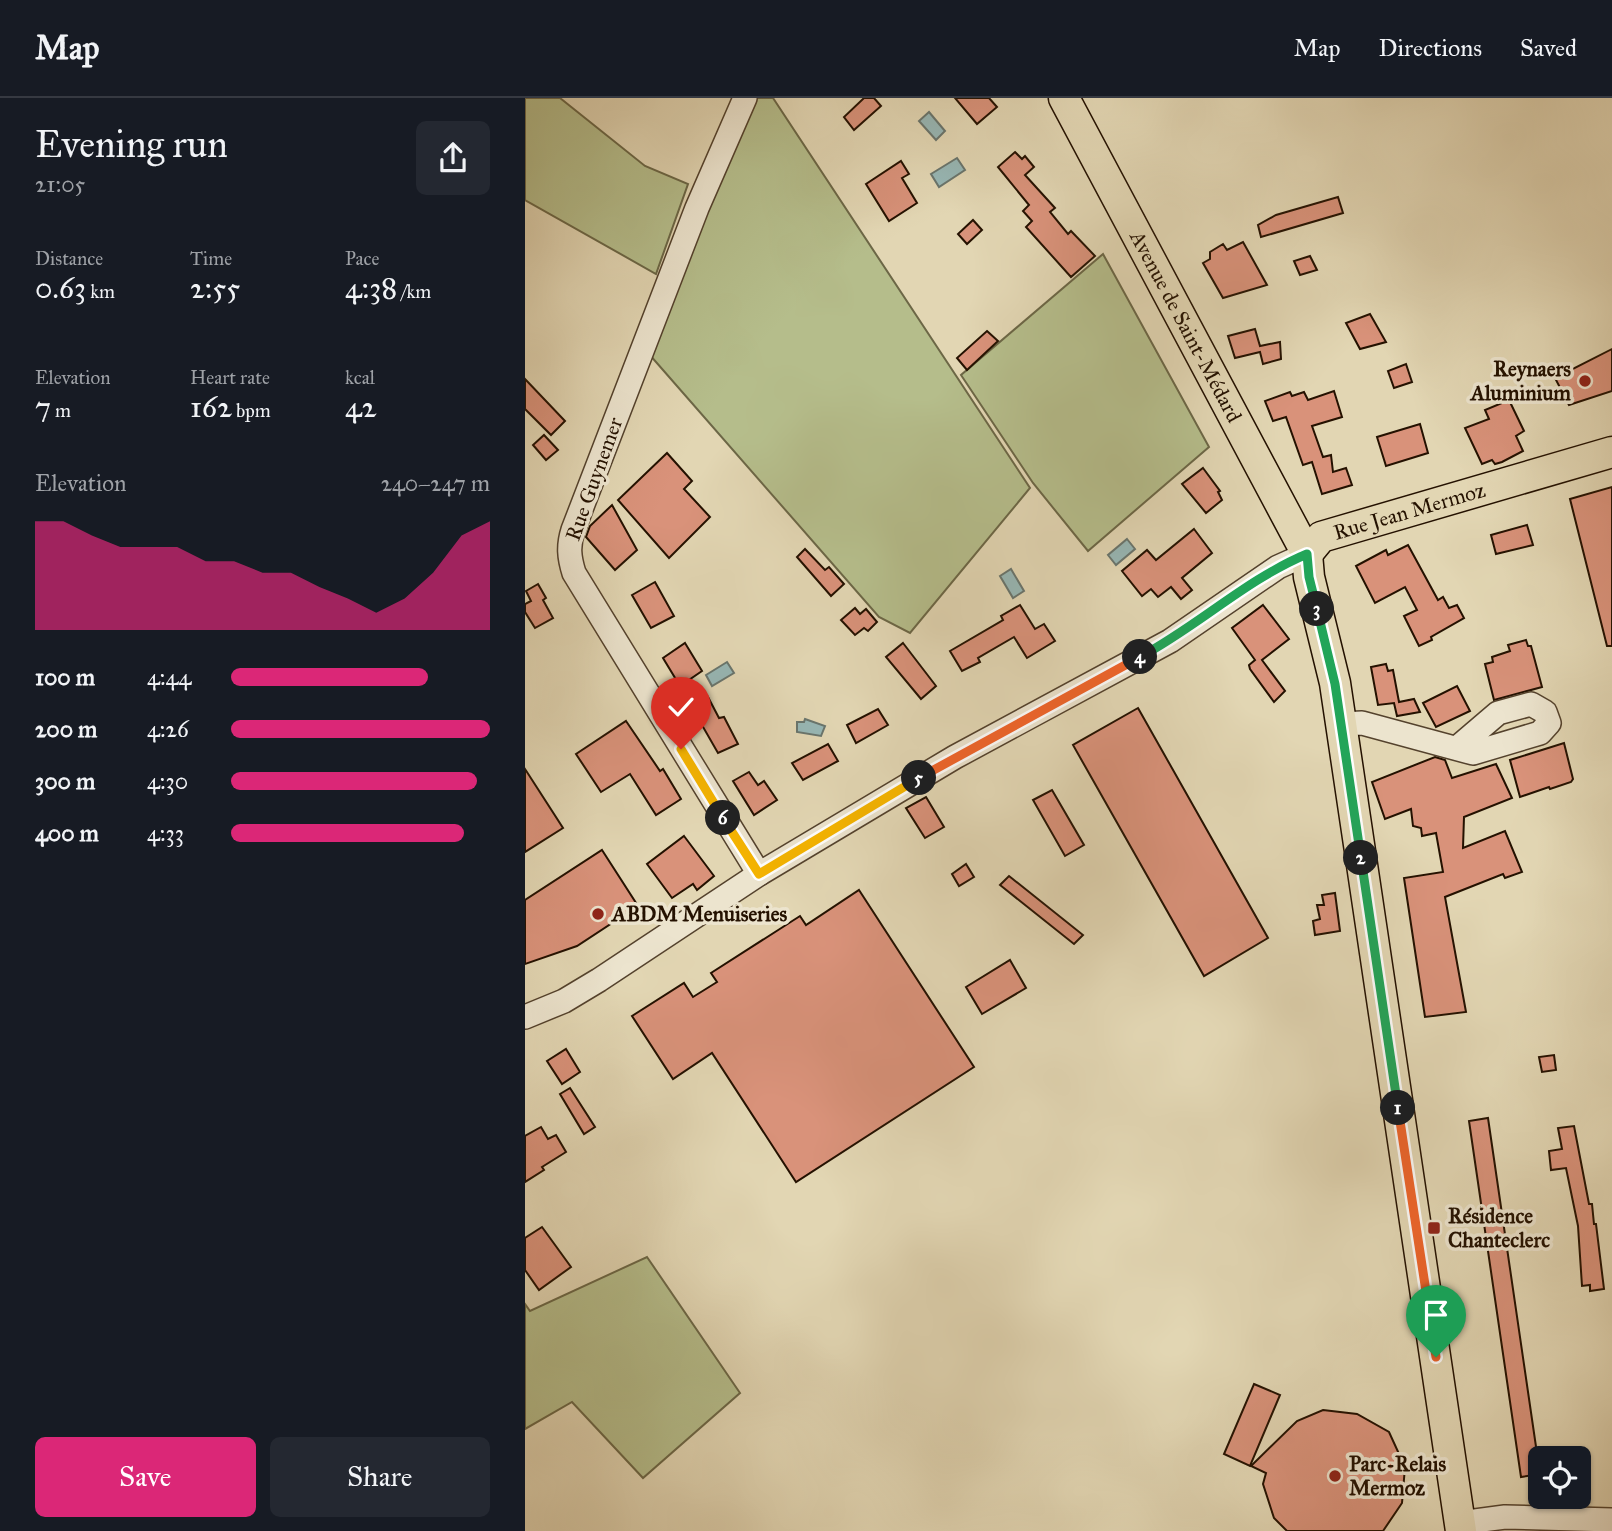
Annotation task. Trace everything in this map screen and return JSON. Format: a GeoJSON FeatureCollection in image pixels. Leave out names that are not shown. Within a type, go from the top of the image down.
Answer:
{"type":"FeatureCollection","features":[{"type":"Feature","properties":{"kind":"main road","name":"Avenue de Saint-Médard"},"geometry":{"type":"LineString","coordinates":[[1064,98],[1307,554]]}},
{"type":"Feature","properties":{"kind":"main road","name":"Rue Jean Mermoz"},"geometry":{"type":"LineString","coordinates":[[1307,554],[1321,537],[1612,452]]}},
{"type":"Feature","properties":{"kind":"main road"},"geometry":{"type":"LineString","coordinates":[[1307,554],[1309,577],[1335,684],[1461,1527]]}},
{"type":"Feature","properties":{"kind":"street","name":"Rue Guynemer"},"geometry":{"type":"LineString","coordinates":[[745,98],[697,208],[577,517],[569,542],[569,557],[574,573],[759,874]]}},
{"type":"Feature","properties":{"kind":"street","name":"Rue Jean Mermoz"},"geometry":{"type":"LineString","coordinates":[[525,1017],[578,993],[759,874],[955,757],[1170,642],[1277,566],[1307,554]]}},
{"type":"Feature","properties":{"kind":"street"},"geometry":{"type":"LineString","coordinates":[[1341,724],[1362,723],[1457,748]]}},
{"type":"Feature","properties":{"kind":"street","name":"Rue Jean Mermoz"},"geometry":{"type":"LineString","coordinates":[[525,1000],[578,993]]}},
{"type":"Feature","properties":{"kind":"street"},"geometry":{"type":"LineString","coordinates":[[1461,1527],[1505,1517],[1612,1520]]}},
{"type":"Feature","properties":{"kind":"green space"},"geometry":{"type":"Polygon","coordinates":[[[525,98],[560,98],[645,166],[688,184],[656,274],[525,200],[525,98]]]}},
{"type":"Feature","properties":{"kind":"green space"},"geometry":{"type":"Polygon","coordinates":[[[754,98],[773,98],[1030,488],[910,633],[879,617],[649,354],[754,98]]]}},
{"type":"Feature","properties":{"kind":"green space"},"geometry":{"type":"Polygon","coordinates":[[[1103,254],[1209,447],[1088,551],[1033,483],[961,375],[1103,254]]]}},
{"type":"Feature","properties":{"kind":"green space"},"geometry":{"type":"Polygon","coordinates":[[[647,1257],[740,1393],[643,1478],[572,1402],[525,1429],[525,1304],[530,1311],[647,1257]]]}},
{"type":"Feature","properties":{"kind":"water"},"geometry":{"type":"Polygon","coordinates":[[[929,112],[945,131],[936,140],[919,121],[929,112]]]}},
{"type":"Feature","properties":{"kind":"water"},"geometry":{"type":"Polygon","coordinates":[[[957,158],[965,170],[939,187],[931,174],[957,158]]]}},
{"type":"Feature","properties":{"kind":"water"},"geometry":{"type":"Polygon","coordinates":[[[1127,539],[1135,549],[1116,565],[1108,555],[1127,539]]]}},
{"type":"Feature","properties":{"kind":"water"},"geometry":{"type":"Polygon","coordinates":[[[1011,569],[1024,591],[1013,598],[1000,576],[1011,569]]]}},
{"type":"Feature","properties":{"kind":"water"},"geometry":{"type":"Polygon","coordinates":[[[727,662],[734,673],[712,686],[706,675],[727,662]]]}},
{"type":"Feature","properties":{"kind":"water"},"geometry":{"type":"Polygon","coordinates":[[[805,719],[825,726],[821,736],[797,732],[797,722],[804,722],[805,719]]]}},
{"type":"Feature","properties":{"kind":"building"},"geometry":{"type":"Polygon","coordinates":[[[864,98],[874,98],[881,106],[854,130],[844,117],[864,98]]]}},
{"type":"Feature","properties":{"kind":"building"},"geometry":{"type":"Polygon","coordinates":[[[955,98],[989,98],[997,107],[977,124],[955,98]]]}},
{"type":"Feature","properties":{"kind":"building"},"geometry":{"type":"Polygon","coordinates":[[[1015,152],[1022,159],[1025,156],[1034,167],[1025,175],[1055,208],[1050,212],[1068,234],[1071,231],[1095,256],[1071,277],[1026,227],[1032,221],[1023,211],[1029,205],[998,167],[1015,152]]]}},
{"type":"Feature","properties":{"kind":"building"},"geometry":{"type":"Polygon","coordinates":[[[901,161],[909,174],[902,178],[917,203],[889,221],[866,184],[901,161]]]}},
{"type":"Feature","properties":{"kind":"building"},"geometry":{"type":"Polygon","coordinates":[[[1338,197],[1343,213],[1261,237],[1258,225],[1276,215],[1338,197]]]}},
{"type":"Feature","properties":{"kind":"building"},"geometry":{"type":"Polygon","coordinates":[[[973,220],[982,230],[967,244],[958,234],[973,220]]]}},
{"type":"Feature","properties":{"kind":"building"},"geometry":{"type":"Polygon","coordinates":[[[1243,242],[1267,285],[1223,298],[1203,263],[1210,259],[1210,252],[1223,244],[1227,250],[1243,242]]]}},
{"type":"Feature","properties":{"kind":"building"},"geometry":{"type":"Polygon","coordinates":[[[1310,256],[1317,270],[1300,275],[1294,261],[1310,256]]]}},
{"type":"Feature","properties":{"kind":"building"},"geometry":{"type":"Polygon","coordinates":[[[1370,314],[1386,342],[1360,349],[1346,323],[1370,314]]]}},
{"type":"Feature","properties":{"kind":"building"},"geometry":{"type":"Polygon","coordinates":[[[1255,329],[1260,346],[1280,342],[1281,359],[1263,364],[1260,352],[1235,358],[1228,336],[1255,329]]]}},
{"type":"Feature","properties":{"kind":"building"},"geometry":{"type":"Polygon","coordinates":[[[987,331],[998,341],[967,370],[957,358],[987,331]]]}},
{"type":"Feature","properties":{"kind":"building"},"geometry":{"type":"Polygon","coordinates":[[[1612,349],[1612,391],[1569,405],[1555,378],[1612,349]]]}},
{"type":"Feature","properties":{"kind":"building"},"geometry":{"type":"Polygon","coordinates":[[[1406,364],[1412,382],[1394,388],[1388,371],[1406,364]]]}},
{"type":"Feature","properties":{"kind":"building"},"geometry":{"type":"Polygon","coordinates":[[[525,379],[565,421],[551,435],[525,409],[525,379]]]}},
{"type":"Feature","properties":{"kind":"building"},"geometry":{"type":"Polygon","coordinates":[[[1334,391],[1342,417],[1312,426],[1323,457],[1331,455],[1333,472],[1346,468],[1352,485],[1322,494],[1312,462],[1303,465],[1286,417],[1273,421],[1265,401],[1290,392],[1292,396],[1304,392],[1308,400],[1334,391]]]}},
{"type":"Feature","properties":{"kind":"building"},"geometry":{"type":"Polygon","coordinates":[[[1509,400],[1524,431],[1516,436],[1523,451],[1502,462],[1495,464],[1492,460],[1482,464],[1465,428],[1489,419],[1485,410],[1509,400]]]}},
{"type":"Feature","properties":{"kind":"building"},"geometry":{"type":"Polygon","coordinates":[[[1420,424],[1428,453],[1386,466],[1377,437],[1420,424]]]}},
{"type":"Feature","properties":{"kind":"building"},"geometry":{"type":"Polygon","coordinates":[[[544,435],[558,450],[546,460],[533,445],[544,435]]]}},
{"type":"Feature","properties":{"kind":"building"},"geometry":{"type":"Polygon","coordinates":[[[667,453],[692,481],[684,489],[710,517],[669,558],[618,500],[667,453]]]}},
{"type":"Feature","properties":{"kind":"building"},"geometry":{"type":"Polygon","coordinates":[[[1203,468],[1220,491],[1218,492],[1222,500],[1206,513],[1182,484],[1203,468]]]}},
{"type":"Feature","properties":{"kind":"building"},"geometry":{"type":"Polygon","coordinates":[[[1612,487],[1612,646],[1607,646],[1570,499],[1612,487]]]}},
{"type":"Feature","properties":{"kind":"building"},"geometry":{"type":"Polygon","coordinates":[[[612,505],[637,550],[615,570],[586,537],[590,526],[612,505]]]}},
{"type":"Feature","properties":{"kind":"building"},"geometry":{"type":"Polygon","coordinates":[[[1527,525],[1533,545],[1496,554],[1491,535],[1527,525]]]}},
{"type":"Feature","properties":{"kind":"building"},"geometry":{"type":"Polygon","coordinates":[[[1194,529],[1212,553],[1182,578],[1192,590],[1181,599],[1171,587],[1158,597],[1151,589],[1142,596],[1122,571],[1147,550],[1156,560],[1194,529]]]}},
{"type":"Feature","properties":{"kind":"building"},"geometry":{"type":"Polygon","coordinates":[[[1408,545],[1438,600],[1443,597],[1449,608],[1457,605],[1464,618],[1419,646],[1404,616],[1417,610],[1405,587],[1375,603],[1356,566],[1386,550],[1388,555],[1408,545]]]}},
{"type":"Feature","properties":{"kind":"building"},"geometry":{"type":"Polygon","coordinates":[[[805,549],[825,570],[829,567],[844,584],[831,596],[797,557],[805,549]]]}},
{"type":"Feature","properties":{"kind":"building"},"geometry":{"type":"Polygon","coordinates":[[[655,582],[674,616],[651,628],[632,595],[655,582]]]}},
{"type":"Feature","properties":{"kind":"building"},"geometry":{"type":"Polygon","coordinates":[[[538,584],[553,618],[535,628],[525,612],[525,604],[531,601],[526,591],[538,584]]]}},
{"type":"Feature","properties":{"kind":"building"},"geometry":{"type":"Polygon","coordinates":[[[1020,605],[1035,629],[1044,624],[1055,641],[1027,658],[1014,637],[978,658],[980,662],[962,671],[950,651],[1003,620],[1001,616],[1020,605]]]}},
{"type":"Feature","properties":{"kind":"building"},"geometry":{"type":"Polygon","coordinates":[[[1263,605],[1289,639],[1262,660],[1285,691],[1274,702],[1250,669],[1249,665],[1255,660],[1232,628],[1263,605]]]}},
{"type":"Feature","properties":{"kind":"building"},"geometry":{"type":"Polygon","coordinates":[[[855,608],[860,614],[866,609],[877,622],[868,631],[864,628],[855,635],[841,620],[855,608]]]}},
{"type":"Feature","properties":{"kind":"building"},"geometry":{"type":"Polygon","coordinates":[[[1526,640],[1528,646],[1531,646],[1542,687],[1494,700],[1485,664],[1493,662],[1492,657],[1510,651],[1508,645],[1526,640]]]}},
{"type":"Feature","properties":{"kind":"building"},"geometry":{"type":"Polygon","coordinates":[[[685,643],[702,671],[680,686],[663,658],[685,643]]]}},
{"type":"Feature","properties":{"kind":"building"},"geometry":{"type":"Polygon","coordinates":[[[903,643],[936,686],[921,699],[886,657],[903,643]]]}},
{"type":"Feature","properties":{"kind":"building"},"geometry":{"type":"Polygon","coordinates":[[[1386,664],[1388,671],[1393,670],[1399,702],[1414,699],[1420,712],[1397,716],[1394,703],[1378,705],[1371,667],[1386,664]]]}},
{"type":"Feature","properties":{"kind":"building"},"geometry":{"type":"Polygon","coordinates":[[[1457,686],[1470,711],[1436,727],[1423,703],[1457,686]]]}},
{"type":"Feature","properties":{"kind":"building"},"geometry":{"type":"Polygon","coordinates":[[[708,697],[719,718],[724,717],[738,744],[718,753],[691,706],[708,697]]]}},
{"type":"Feature","properties":{"kind":"building"},"geometry":{"type":"Polygon","coordinates":[[[1138,708],[1268,938],[1204,976],[1073,745],[1138,708]]]}},
{"type":"Feature","properties":{"kind":"building"},"geometry":{"type":"Polygon","coordinates":[[[878,709],[888,725],[856,743],[847,725],[878,709]]]}},
{"type":"Feature","properties":{"kind":"building"},"geometry":{"type":"Polygon","coordinates":[[[626,721],[660,771],[663,769],[681,799],[656,815],[630,774],[601,792],[576,754],[626,721]]]}},
{"type":"Feature","properties":{"kind":"building"},"geometry":{"type":"Polygon","coordinates":[[[1564,743],[1573,779],[1571,782],[1520,797],[1510,760],[1564,743]]]}},
{"type":"Feature","properties":{"kind":"building"},"geometry":{"type":"Polygon","coordinates":[[[828,744],[838,761],[803,780],[792,763],[828,744]]]}},
{"type":"Feature","properties":{"kind":"building"},"geometry":{"type":"Polygon","coordinates":[[[1435,757],[1445,760],[1452,778],[1496,764],[1512,798],[1464,817],[1463,848],[1505,831],[1522,872],[1505,878],[1503,874],[1445,897],[1466,1012],[1425,1017],[1404,878],[1443,872],[1436,833],[1422,836],[1421,828],[1413,826],[1411,809],[1385,819],[1372,782],[1435,757]]]}},
{"type":"Feature","properties":{"kind":"building"},"geometry":{"type":"Polygon","coordinates":[[[525,769],[563,828],[525,852],[525,769]]]}},
{"type":"Feature","properties":{"kind":"building"},"geometry":{"type":"Polygon","coordinates":[[[749,772],[758,785],[764,781],[777,800],[754,815],[733,781],[749,772]]]}},
{"type":"Feature","properties":{"kind":"building"},"geometry":{"type":"Polygon","coordinates":[[[1052,790],[1084,845],[1065,856],[1033,800],[1052,790]]]}},
{"type":"Feature","properties":{"kind":"building"},"geometry":{"type":"Polygon","coordinates":[[[926,797],[944,827],[925,838],[906,808],[926,797]]]}},
{"type":"Feature","properties":{"kind":"building"},"geometry":{"type":"Polygon","coordinates":[[[684,836],[714,876],[697,890],[693,884],[672,898],[647,864],[684,836]]]}},
{"type":"Feature","properties":{"kind":"building"},"geometry":{"type":"Polygon","coordinates":[[[602,850],[638,906],[577,946],[525,964],[525,900],[602,850]]]}},
{"type":"Feature","properties":{"kind":"building"},"geometry":{"type":"Polygon","coordinates":[[[966,864],[974,877],[959,886],[952,874],[966,864]]]}},
{"type":"Feature","properties":{"kind":"building"},"geometry":{"type":"Polygon","coordinates":[[[1009,876],[1083,935],[1074,944],[1000,885],[1009,876]]]}},
{"type":"Feature","properties":{"kind":"building"},"geometry":{"type":"Polygon","coordinates":[[[859,890],[974,1067],[796,1182],[712,1053],[673,1079],[632,1016],[684,983],[693,997],[717,982],[711,973],[800,916],[806,925],[859,890]]]}},
{"type":"Feature","properties":{"kind":"building"},"geometry":{"type":"Polygon","coordinates":[[[1335,893],[1340,931],[1315,935],[1313,921],[1320,919],[1317,905],[1324,905],[1322,895],[1335,893]]]}},
{"type":"Feature","properties":{"kind":"building"},"geometry":{"type":"Polygon","coordinates":[[[1010,960],[1026,988],[982,1014],[966,987],[1010,960]]]}},
{"type":"Feature","properties":{"kind":"building"},"geometry":{"type":"Polygon","coordinates":[[[566,1049],[580,1072],[562,1084],[547,1061],[566,1049]]]}},
{"type":"Feature","properties":{"kind":"building"},"geometry":{"type":"Polygon","coordinates":[[[1554,1055],[1556,1070],[1542,1072],[1539,1057],[1554,1055]]]}},
{"type":"Feature","properties":{"kind":"building"},"geometry":{"type":"Polygon","coordinates":[[[570,1088],[595,1127],[584,1134],[560,1094],[570,1088]]]}},
{"type":"Feature","properties":{"kind":"building"},"geometry":{"type":"Polygon","coordinates":[[[1488,1118],[1536,1446],[1528,1446],[1528,1476],[1521,1477],[1469,1121],[1488,1118]]]}},
{"type":"Feature","properties":{"kind":"building"},"geometry":{"type":"Polygon","coordinates":[[[1574,1126],[1589,1204],[1592,1204],[1596,1224],[1604,1289],[1590,1291],[1590,1285],[1582,1286],[1578,1226],[1566,1168],[1551,1170],[1549,1151],[1562,1149],[1558,1128],[1574,1126]]]}},
{"type":"Feature","properties":{"kind":"building"},"geometry":{"type":"Polygon","coordinates":[[[541,1127],[548,1139],[556,1135],[566,1152],[525,1182],[525,1136],[541,1127]]]}},
{"type":"Feature","properties":{"kind":"building"},"geometry":{"type":"Polygon","coordinates":[[[542,1227],[571,1267],[539,1290],[525,1270],[525,1238],[542,1227]]]}},
{"type":"Feature","properties":{"kind":"building"},"geometry":{"type":"Polygon","coordinates":[[[1254,1384],[1280,1395],[1250,1466],[1224,1454],[1254,1384]]]}},
{"type":"Feature","properties":{"kind":"building","name":"Parc-Relais Mermoz"},"geometry":{"type":"Polygon","coordinates":[[[1323,1410],[1357,1414],[1389,1432],[1405,1467],[1402,1503],[1383,1531],[1287,1531],[1274,1518],[1263,1484],[1266,1473],[1251,1466],[1297,1421],[1323,1410]]]}},
{"type":"Feature","properties":{"kind":"place","name":"Reynaers Aluminium"},"geometry":{"type":"Point","coordinates":[1585,381]}},
{"type":"Feature","properties":{"kind":"place","name":"ABDM Menuiseries"},"geometry":{"type":"Point","coordinates":[598,914]}},
{"type":"Feature","properties":{"kind":"place","name":"Résidence Chanteclerc"},"geometry":{"type":"Point","coordinates":[1434,1228]}},
{"type":"Feature","properties":{"kind":"place","name":"Parc-Relais Mermoz"},"geometry":{"type":"Point","coordinates":[1335,1476]}},
{"type":"Feature","properties":{"kind":"route"},"geometry":{"type":"LineString","coordinates":[[681,749],[759,874],[955,757],[1170,642],[1277,566],[1307,554],[1309,577],[1335,684],[1436,1357]]}}]}
